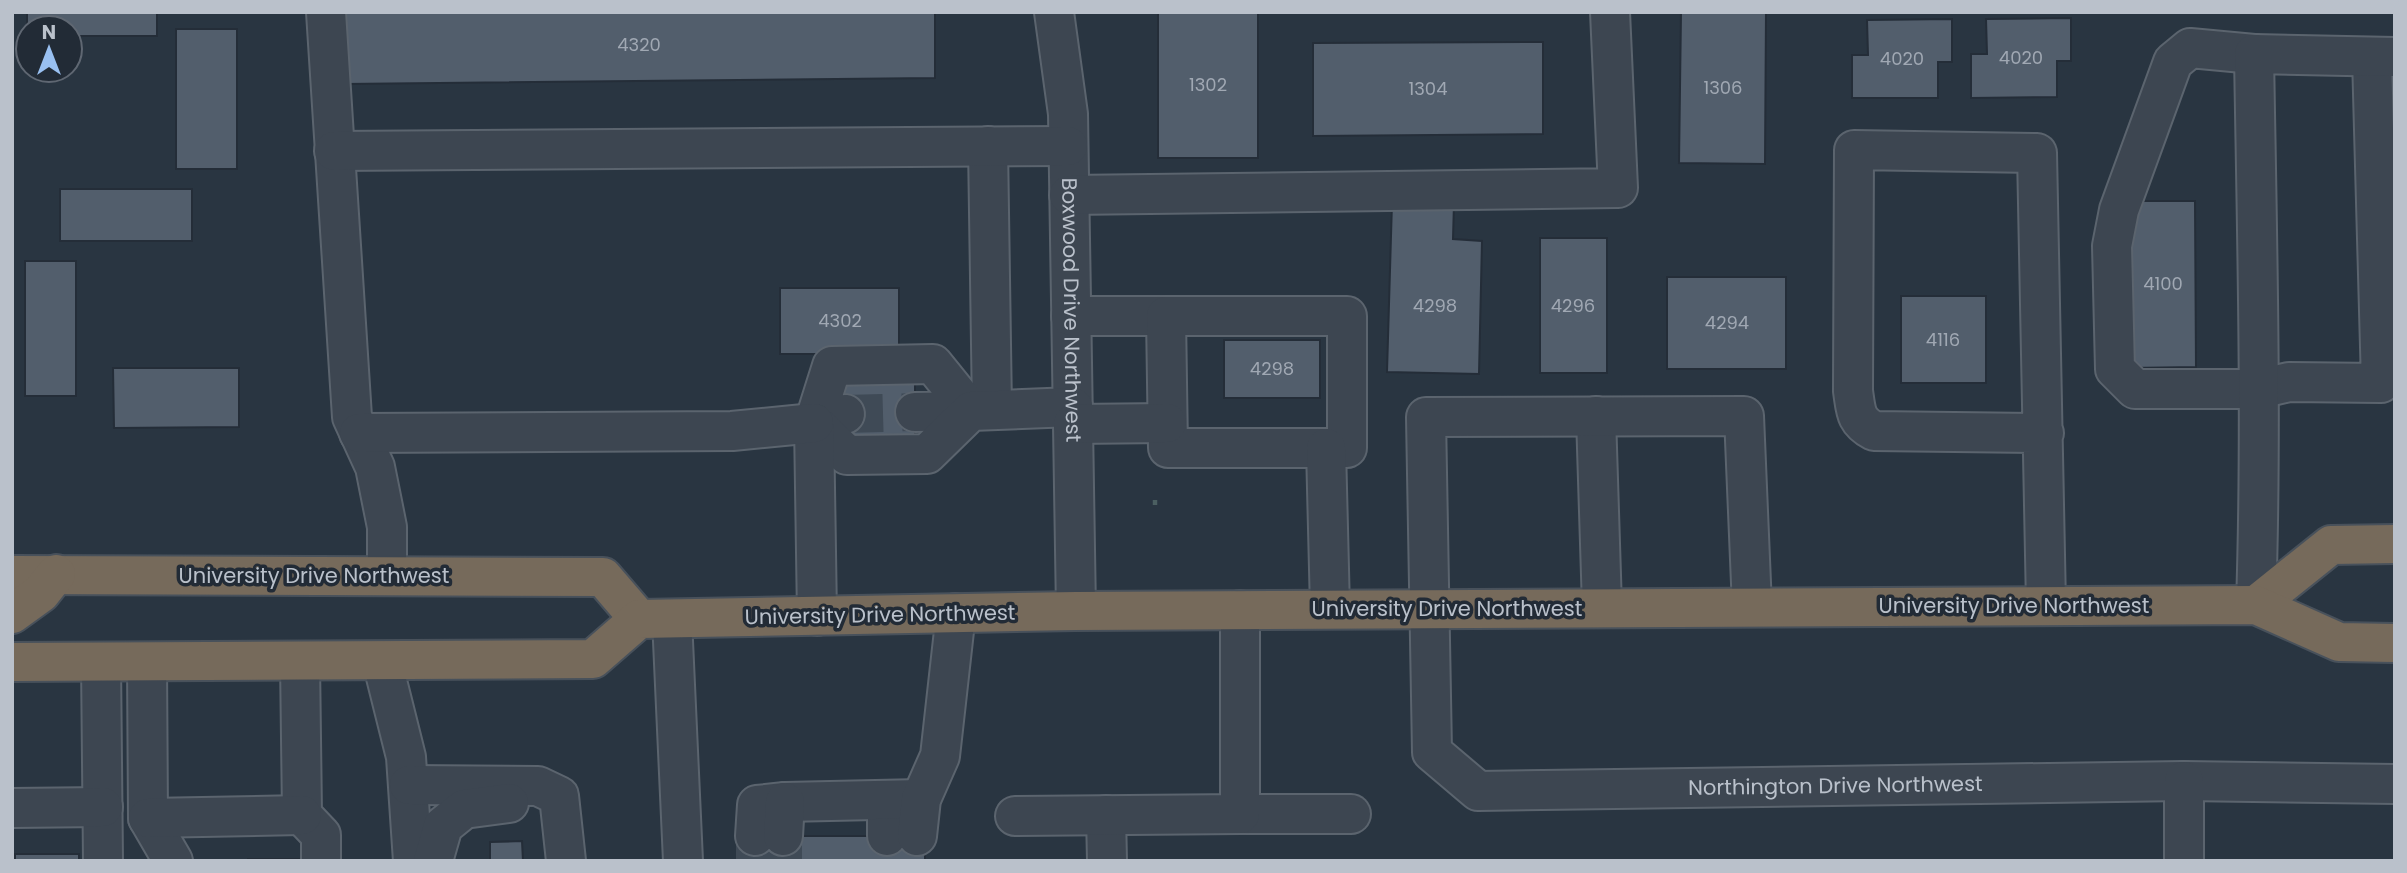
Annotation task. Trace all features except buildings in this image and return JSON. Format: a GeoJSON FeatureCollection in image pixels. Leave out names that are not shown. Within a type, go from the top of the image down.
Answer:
{"type":"FeatureCollection","features":[{"type":"Feature","properties":{"kind":"highway"},"geometry":{"type":"LineString","coordinates":[[2256,605],[2331,545],[2395,544]]}},
{"type":"Feature","properties":{"kind":"highway"},"geometry":{"type":"LineString","coordinates":[[12,614],[40,593],[56,574]]}},
{"type":"Feature","properties":{"kind":"highway","name":"University Drive Northwest"},"geometry":{"type":"LineString","coordinates":[[12,575],[603,578],[656,619],[1076,611],[2256,605],[2339,642],[2395,643]]}},
{"type":"Feature","properties":{"kind":"highway"},"geometry":{"type":"LineString","coordinates":[[12,662],[593,659],[656,619]]}},
{"type":"Feature","properties":{"kind":"street"},"geometry":{"type":"LineString","coordinates":[[326,12],[352,417],[375,467],[387,527],[387,576]]}},
{"type":"Feature","properties":{"kind":"street","name":"Boxwood Drive Northwest"},"geometry":{"type":"LineString","coordinates":[[1054,12],[1068,114],[1076,611]]}},
{"type":"Feature","properties":{"kind":"street"},"geometry":{"type":"LineString","coordinates":[[1069,195],[1618,188],[1610,12]]}},
{"type":"Feature","properties":{"kind":"street"},"geometry":{"type":"LineString","coordinates":[[2190,48],[2254,54],[2383,57],[2381,383],[2289,382],[2259,389],[2135,389],[2115,369],[2112,246],[2119,210],[2173,62],[2190,48]]}},
{"type":"Feature","properties":{"kind":"street"},"geometry":{"type":"LineString","coordinates":[[2254,54],[2259,389],[2256,605]]}},
{"type":"Feature","properties":{"kind":"street"},"geometry":{"type":"LineString","coordinates":[[830,418],[847,455],[927,454],[981,410],[988,146]]}},
{"type":"Feature","properties":{"kind":"street"},"geometry":{"type":"LineString","coordinates":[[334,151],[1068,146]]}},
{"type":"Feature","properties":{"kind":"street"},"geometry":{"type":"LineString","coordinates":[[2044,433],[1874,431],[1861,424],[1853,391],[1854,150],[2037,153],[2044,433],[2046,605]]}},
{"type":"Feature","properties":{"kind":"street"},"geometry":{"type":"LineString","coordinates":[[1071,316],[1166,316],[1347,316],[1347,447],[1168,448],[1166,316]]}},
{"type":"Feature","properties":{"kind":"street"},"geometry":{"type":"LineString","coordinates":[[817,616],[832,366],[933,364],[981,410]]}},
{"type":"Feature","properties":{"kind":"street"},"geometry":{"type":"LineString","coordinates":[[915,412],[981,410],[1167,422]]}},
{"type":"Feature","properties":{"kind":"street"},"geometry":{"type":"LineString","coordinates":[[1602,607],[1596,416],[1744,416],[1752,607]]}},
{"type":"Feature","properties":{"kind":"street","name":"Northington Drive Northwest"},"geometry":{"type":"LineString","coordinates":[[1596,416],[1426,417],[1432,752],[1478,791],[2184,780],[2395,784]]}},
{"type":"Feature","properties":{"kind":"street"},"geometry":{"type":"LineString","coordinates":[[359,433],[732,431],[830,418]]}},
{"type":"Feature","properties":{"kind":"street"},"geometry":{"type":"LineString","coordinates":[[1326,447],[1330,609]]}},
{"type":"Feature","properties":{"kind":"street"},"geometry":{"type":"LineString","coordinates":[[1240,610],[1240,814]]}},
{"type":"Feature","properties":{"kind":"street"},"geometry":{"type":"LineString","coordinates":[[775,824],[903,818],[940,755],[956,613]]}},
{"type":"Feature","properties":{"kind":"street"},"geometry":{"type":"LineString","coordinates":[[656,619],[683,861]]}},
{"type":"Feature","properties":{"kind":"street"},"geometry":{"type":"LineString","coordinates":[[300,661],[302,815],[321,835],[321,861]]}},
{"type":"Feature","properties":{"kind":"street"},"geometry":{"type":"LineString","coordinates":[[382,661],[403,744],[409,785],[413,861]]}},
{"type":"Feature","properties":{"kind":"street"},"geometry":{"type":"LineString","coordinates":[[101,662],[103,861]]}},
{"type":"Feature","properties":{"kind":"street"},"geometry":{"type":"LineString","coordinates":[[147,662],[148,818],[173,861]]}},
{"type":"Feature","properties":{"kind":"street"},"geometry":{"type":"LineString","coordinates":[[2184,780],[2184,861]]}},
{"type":"Feature","properties":{"kind":"street"},"geometry":{"type":"LineString","coordinates":[[409,785],[538,786],[559,796],[566,861]]}},
{"type":"Feature","properties":{"kind":"street"},"geometry":{"type":"LineString","coordinates":[[433,861],[443,825],[464,809],[507,805],[538,786]]}},
{"type":"Feature","properties":{"kind":"street"},"geometry":{"type":"LineString","coordinates":[[12,808],[103,807]]}},
{"type":"Feature","properties":{"kind":"street"},"geometry":{"type":"LineString","coordinates":[[1015,816],[1351,814]]}},
{"type":"Feature","properties":{"kind":"street"},"geometry":{"type":"LineString","coordinates":[[148,818],[302,815]]}},
{"type":"Feature","properties":{"kind":"street"},"geometry":{"type":"LineString","coordinates":[[1106,815],[1107,861]]}},
{"type":"Feature","properties":{"kind":"street"},"geometry":{"type":"LineString","coordinates":[[543,861],[542,854],[563,821]]}},
{"type":"Feature","properties":{"kind":"path"},"geometry":{"type":"LineString","coordinates":[[1155,500],[1155,508]]}},
{"type":"Feature","properties":{"kind":"tunnel"},"geometry":{"type":"LineString","coordinates":[[845,414],[915,412]]}},
{"type":"Feature","properties":{"kind":"tunnel"},"geometry":{"type":"LineString","coordinates":[[755,836],[755,861]]}},
{"type":"Feature","properties":{"kind":"tunnel"},"geometry":{"type":"LineString","coordinates":[[783,836],[783,861]]}}]}
